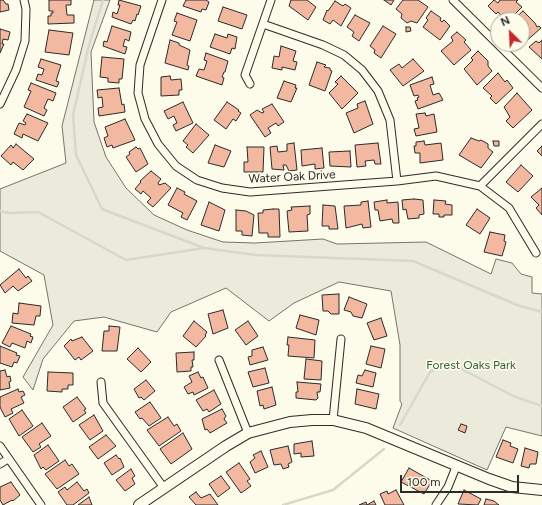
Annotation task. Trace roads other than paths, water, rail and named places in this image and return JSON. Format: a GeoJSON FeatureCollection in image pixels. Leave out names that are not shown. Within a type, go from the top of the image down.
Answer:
{"type":"FeatureCollection","features":[{"type":"Feature","properties":{"kind":"street"},"geometry":{"type":"LineString","coordinates":[[0,104],[16,70],[26,41],[26,9],[24,0]]}},
{"type":"Feature","properties":{"kind":"street","name":"Water Oak Drive"},"geometry":{"type":"LineString","coordinates":[[162,0],[140,65],[138,93],[145,119],[158,144],[176,166],[198,180],[222,188],[250,192],[397,181],[436,176],[480,186],[509,208],[536,253]]}},
{"type":"Feature","properties":{"kind":"street"},"geometry":{"type":"LineString","coordinates":[[250,84],[245,75],[271,0]]}},
{"type":"Feature","properties":{"kind":"street"},"geometry":{"type":"LineString","coordinates":[[453,0],[542,88]]}},
{"type":"Feature","properties":{"kind":"street"},"geometry":{"type":"LineString","coordinates":[[262,24],[330,48],[344,55],[362,70],[378,91],[390,120],[397,181]]}},
{"type":"Feature","properties":{"kind":"street"},"geometry":{"type":"LineString","coordinates":[[480,186],[542,124]]}},
{"type":"Feature","properties":{"kind":"street"},"geometry":{"type":"LineString","coordinates":[[333,420],[341,339]]}},
{"type":"Feature","properties":{"kind":"street"},"geometry":{"type":"LineString","coordinates":[[219,360],[248,433]]}},
{"type":"Feature","properties":{"kind":"street"},"geometry":{"type":"LineString","coordinates":[[101,382],[104,403],[164,488]]}},
{"type":"Feature","properties":{"kind":"street"},"geometry":{"type":"LineString","coordinates":[[139,505],[226,446],[248,433],[290,422],[333,420],[372,430],[456,467],[512,487],[542,490]]}},
{"type":"Feature","properties":{"kind":"street"},"geometry":{"type":"LineString","coordinates":[[0,446],[41,505]]}},
{"type":"Feature","properties":{"kind":"street"},"geometry":{"type":"LineString","coordinates":[[0,464],[8,459]]}},
{"type":"Feature","properties":{"kind":"street"},"geometry":{"type":"LineString","coordinates":[[436,505],[448,487],[456,467]]}},
{"type":"Feature","properties":{"kind":"waterway"},"geometry":{"type":"LineString","coordinates":[[103,0],[89,45],[73,115],[76,155],[102,209],[204,248]]}},
{"type":"Feature","properties":{"kind":"waterway"},"geometry":{"type":"LineString","coordinates":[[0,211],[9,213],[38,212],[126,260],[204,248],[255,255],[413,261],[517,305],[542,312]]}},
{"type":"Feature","properties":{"kind":"waterway"},"geometry":{"type":"LineString","coordinates":[[400,425],[430,372],[439,367],[451,365],[458,367],[513,396],[542,406]]}},
{"type":"Feature","properties":{"kind":"waterway"},"geometry":{"type":"LineString","coordinates":[[283,505],[333,490],[384,449]]}},
{"type":"Feature","properties":{"kind":"park label","name":"Forest Oaks Park"},"geometry":{"type":"Point","coordinates":[471,365]}}]}
